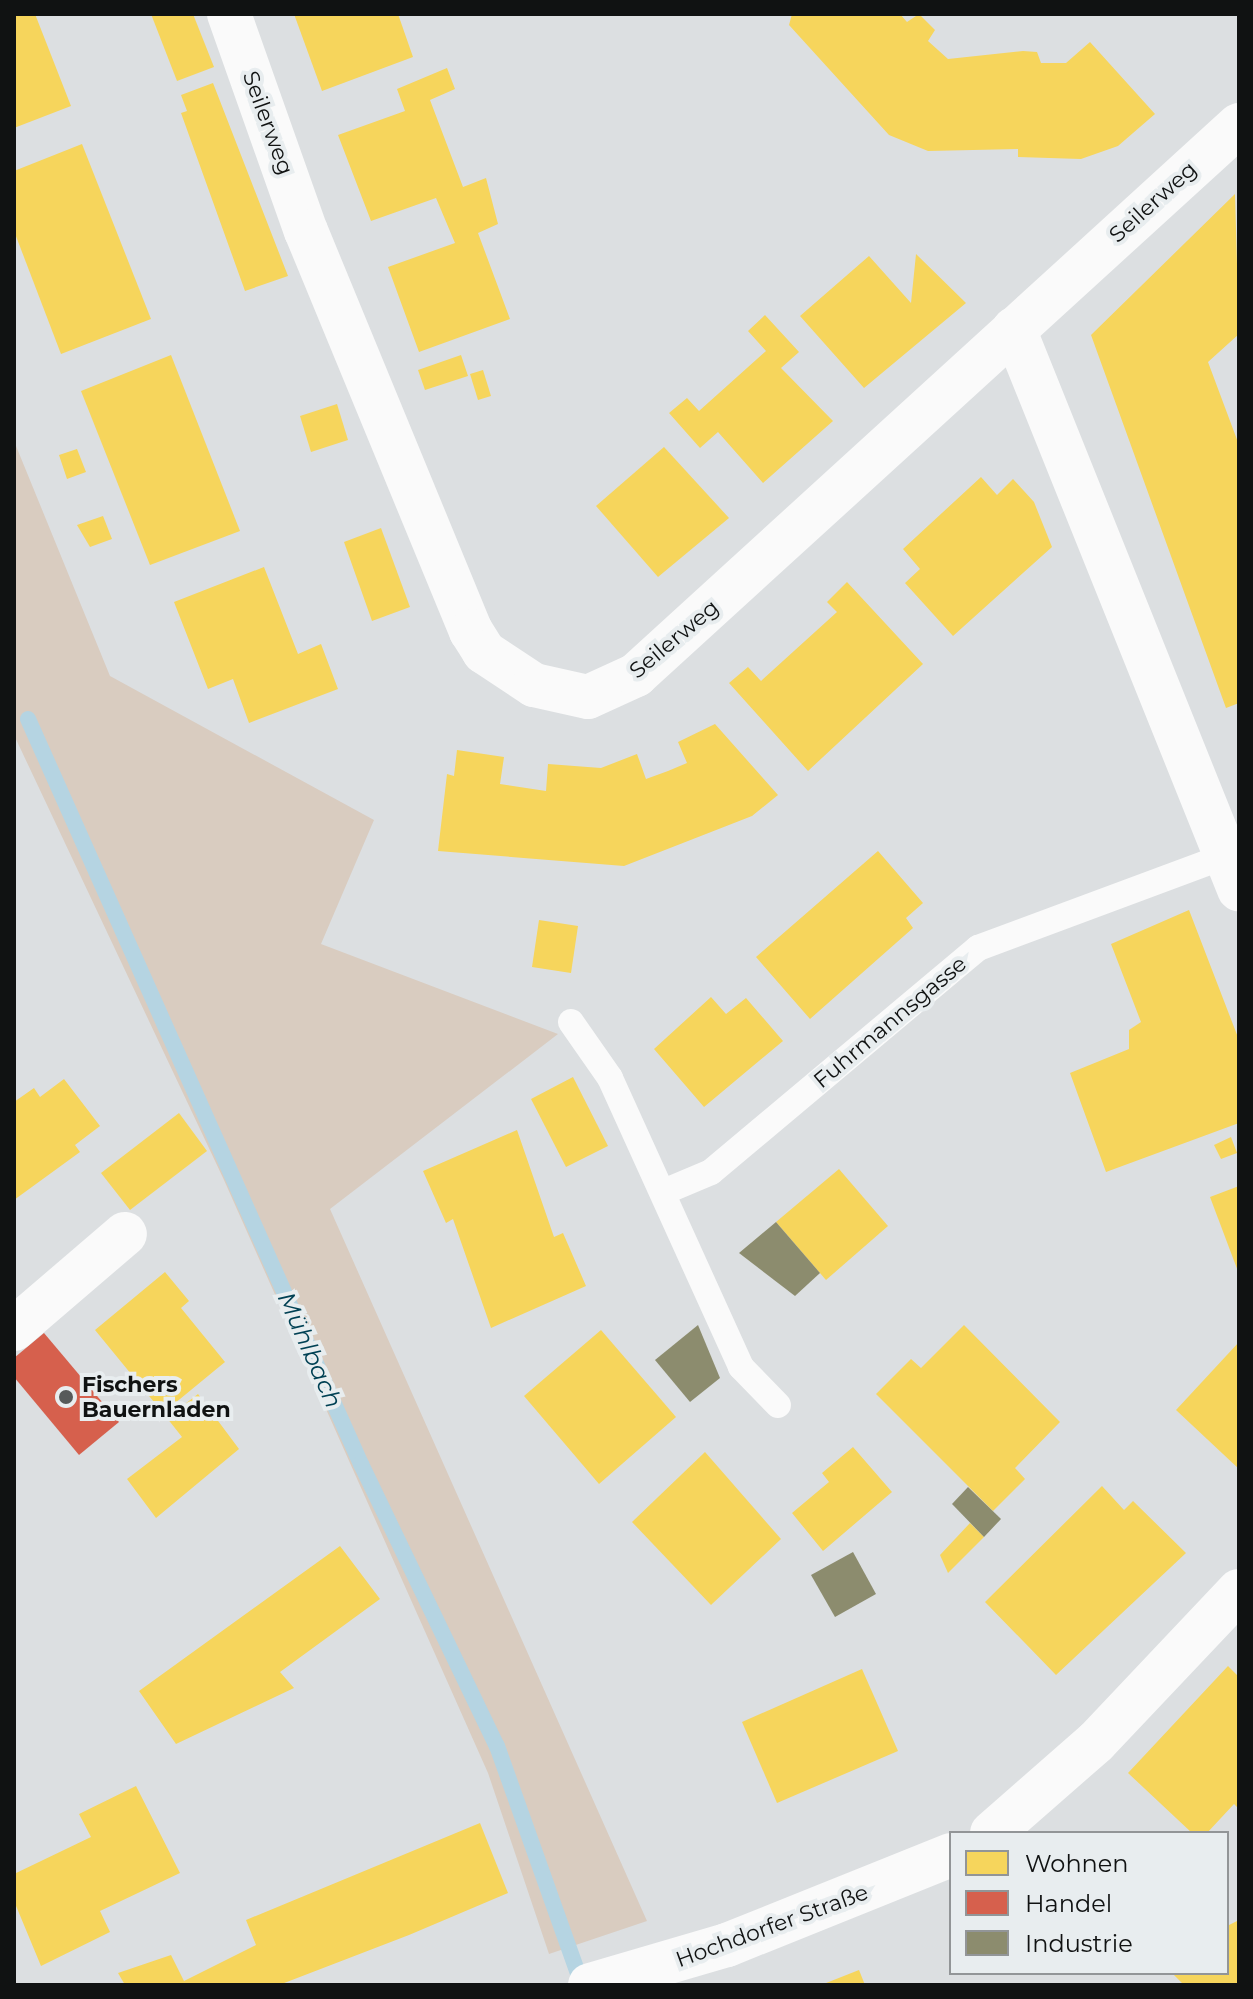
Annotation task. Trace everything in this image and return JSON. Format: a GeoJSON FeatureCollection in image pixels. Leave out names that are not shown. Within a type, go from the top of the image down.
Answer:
{"type":"FeatureCollection","features":[{"type":"Feature","properties":{"kind":"street","name":"Seilerweg"},"geometry":{"type":"LineString","coordinates":[[229,14],[306,231],[471,631],[484,652],[534,685],[588,697],[636,675],[1014,329],[1233,142]]}},
{"type":"Feature","properties":{"kind":"street","name":"Fuhrmannsgasse"},"geometry":{"type":"LineString","coordinates":[[1014,329],[1232,872]]}},
{"type":"Feature","properties":{"kind":"street"},"geometry":{"type":"LineString","coordinates":[[14,1329],[125,1234]]}},
{"type":"Feature","properties":{"kind":"street"},"geometry":{"type":"LineString","coordinates":[[994,1831],[1096,1742],[1239,1591]]}},
{"type":"Feature","properties":{"kind":"street","name":"Hochdorfer Straße"},"geometry":{"type":"LineString","coordinates":[[594,1984],[727,1945],[949,1856]]}},
{"type":"Feature","properties":{"kind":"lane","name":"Fuhrmannsgasse"},"geometry":{"type":"LineString","coordinates":[[666,1191],[711,1172],[978,948],[1232,872]]}},
{"type":"Feature","properties":{"kind":"lane"},"geometry":{"type":"LineString","coordinates":[[571,1022],[610,1078],[666,1191],[741,1367],[778,1405]]}},
{"type":"Feature","properties":{"kind":"shaded area"},"geometry":{"type":"Polygon","coordinates":[[[14,441],[110,676],[374,820],[321,944],[558,1034],[330,1209],[647,1921],[549,1954],[488,1773],[224,1180],[14,735],[14,441]]]}},
{"type":"Feature","properties":{"kind":"building: Wohnen"},"geometry":{"type":"Polygon","coordinates":[[[14,14],[35,14],[71,106],[14,128],[14,14]]]}},
{"type":"Feature","properties":{"kind":"building: Wohnen"},"geometry":{"type":"Polygon","coordinates":[[[151,14],[193,14],[214,67],[177,81],[151,14]]]}},
{"type":"Feature","properties":{"kind":"building: Wohnen"},"geometry":{"type":"Polygon","coordinates":[[[294,14],[398,14],[413,57],[322,91],[294,14]]]}},
{"type":"Feature","properties":{"kind":"building: Wohnen"},"geometry":{"type":"Polygon","coordinates":[[[792,14],[900,14],[907,22],[919,14],[935,30],[928,41],[948,59],[1023,51],[1037,52],[1041,63],[1066,63],[1090,42],[1155,114],[1118,146],[1081,159],[1018,157],[1018,149],[928,151],[889,135],[789,25],[792,14]]]}},
{"type":"Feature","properties":{"kind":"building: Wohnen"},"geometry":{"type":"Polygon","coordinates":[[[447,68],[455,89],[430,100],[463,187],[486,178],[498,224],[478,233],[510,319],[419,352],[388,267],[455,243],[436,198],[371,221],[338,135],[405,111],[397,89],[447,68]]]}},
{"type":"Feature","properties":{"kind":"building: Wohnen"},"geometry":{"type":"Polygon","coordinates":[[[213,83],[288,276],[245,291],[181,113],[187,111],[181,95],[213,83]]]}},
{"type":"Feature","properties":{"kind":"building: Wohnen"},"geometry":{"type":"Polygon","coordinates":[[[82,144],[151,319],[61,354],[14,231],[14,171],[82,144]]]}},
{"type":"Feature","properties":{"kind":"building: Wohnen"},"geometry":{"type":"Polygon","coordinates":[[[1235,194],[1239,334],[1208,362],[1239,445],[1239,703],[1226,708],[1091,335],[1235,194]]]}},
{"type":"Feature","properties":{"kind":"building: Wohnen"},"geometry":{"type":"Polygon","coordinates":[[[916,254],[966,303],[864,388],[800,316],[869,256],[911,303],[916,254]]]}},
{"type":"Feature","properties":{"kind":"building: Wohnen"},"geometry":{"type":"Polygon","coordinates":[[[765,315],[799,352],[781,368],[833,421],[763,483],[718,432],[700,448],[669,413],[687,398],[699,411],[766,351],[748,331],[765,315]]]}},
{"type":"Feature","properties":{"kind":"building: Wohnen"},"geometry":{"type":"Polygon","coordinates":[[[171,355],[240,531],[150,565],[81,391],[171,355]]]}},
{"type":"Feature","properties":{"kind":"building: Wohnen"},"geometry":{"type":"Polygon","coordinates":[[[461,355],[468,376],[425,390],[418,370],[461,355]]]}},
{"type":"Feature","properties":{"kind":"building: Wohnen"},"geometry":{"type":"Polygon","coordinates":[[[483,370],[491,396],[478,400],[470,374],[483,370]]]}},
{"type":"Feature","properties":{"kind":"building: Wohnen"},"geometry":{"type":"Polygon","coordinates":[[[337,404],[348,440],[311,452],[300,416],[337,404]]]}},
{"type":"Feature","properties":{"kind":"building: Wohnen"},"geometry":{"type":"Polygon","coordinates":[[[664,447],[729,518],[658,577],[596,506],[664,447]]]}},
{"type":"Feature","properties":{"kind":"building: Wohnen"},"geometry":{"type":"Polygon","coordinates":[[[77,449],[86,472],[67,479],[59,455],[77,449]]]}},
{"type":"Feature","properties":{"kind":"building: Wohnen"},"geometry":{"type":"Polygon","coordinates":[[[981,477],[997,495],[1013,479],[1034,502],[1052,547],[953,636],[905,583],[920,569],[903,549],[981,477]]]}},
{"type":"Feature","properties":{"kind":"building: Wohnen"},"geometry":{"type":"Polygon","coordinates":[[[103,516],[112,539],[90,547],[77,525],[103,516]]]}},
{"type":"Feature","properties":{"kind":"building: Wohnen"},"geometry":{"type":"Polygon","coordinates":[[[381,528],[410,607],[372,621],[344,542],[381,528]]]}},
{"type":"Feature","properties":{"kind":"building: Wohnen"},"geometry":{"type":"Polygon","coordinates":[[[264,567],[298,654],[321,644],[338,689],[249,723],[233,679],[208,689],[174,602],[264,567]]]}},
{"type":"Feature","properties":{"kind":"building: Wohnen"},"geometry":{"type":"Polygon","coordinates":[[[847,582],[923,664],[808,771],[729,683],[748,667],[761,681],[837,612],[827,602],[847,582]]]}},
{"type":"Feature","properties":{"kind":"building: Wohnen"},"geometry":{"type":"Polygon","coordinates":[[[715,724],[778,795],[752,816],[624,866],[438,851],[447,774],[454,776],[457,750],[504,757],[500,784],[546,791],[548,764],[601,768],[637,754],[646,779],[668,771],[687,763],[678,742],[715,724]]]}},
{"type":"Feature","properties":{"kind":"building: Wohnen"},"geometry":{"type":"Polygon","coordinates":[[[878,851],[923,903],[906,918],[913,928],[810,1019],[756,957],[878,851]]]}},
{"type":"Feature","properties":{"kind":"building: Wohnen"},"geometry":{"type":"Polygon","coordinates":[[[1189,910],[1239,1040],[1239,1123],[1106,1172],[1070,1073],[1129,1049],[1129,1030],[1141,1022],[1111,944],[1189,910]]]}},
{"type":"Feature","properties":{"kind":"building: Wohnen"},"geometry":{"type":"Polygon","coordinates":[[[539,920],[578,926],[571,973],[532,967],[539,920]]]}},
{"type":"Feature","properties":{"kind":"building: Wohnen"},"geometry":{"type":"Polygon","coordinates":[[[711,997],[726,1014],[746,998],[783,1041],[704,1107],[654,1049],[711,997]]]}},
{"type":"Feature","properties":{"kind":"building: Wohnen"},"geometry":{"type":"Polygon","coordinates":[[[573,1077],[608,1146],[566,1167],[531,1099],[573,1077]]]}},
{"type":"Feature","properties":{"kind":"building: Wohnen"},"geometry":{"type":"Polygon","coordinates":[[[64,1079],[100,1126],[75,1145],[80,1152],[14,1200],[14,1102],[34,1088],[40,1097],[64,1079]]]}},
{"type":"Feature","properties":{"kind":"building: Wohnen"},"geometry":{"type":"Polygon","coordinates":[[[179,1113],[207,1151],[130,1210],[101,1173],[179,1113]]]}},
{"type":"Feature","properties":{"kind":"building: Wohnen"},"geometry":{"type":"Polygon","coordinates":[[[517,1130],[554,1237],[563,1233],[586,1286],[491,1328],[453,1219],[446,1223],[423,1171],[517,1130]]]}},
{"type":"Feature","properties":{"kind":"building: Wohnen"},"geometry":{"type":"Polygon","coordinates":[[[1231,1137],[1237,1153],[1221,1159],[1214,1145],[1231,1137]]]}},
{"type":"Feature","properties":{"kind":"building: Wohnen"},"geometry":{"type":"Polygon","coordinates":[[[839,1169],[888,1226],[826,1280],[776,1222],[839,1169]]]}},
{"type":"Feature","properties":{"kind":"building: Wohnen"},"geometry":{"type":"Polygon","coordinates":[[[1239,1186],[1239,1274],[1210,1197],[1239,1186]]]}},
{"type":"Feature","properties":{"kind":"building: Wohnen"},"geometry":{"type":"Polygon","coordinates":[[[165,1272],[189,1301],[181,1308],[225,1362],[163,1413],[95,1330],[165,1272]]]}},
{"type":"Feature","properties":{"kind":"building: Wohnen"},"geometry":{"type":"Polygon","coordinates":[[[964,1325],[1060,1422],[1015,1468],[1025,1479],[993,1511],[876,1394],[911,1359],[921,1368],[964,1325]]]}},
{"type":"Feature","properties":{"kind":"building: Wohnen"},"geometry":{"type":"Polygon","coordinates":[[[601,1330],[676,1417],[599,1484],[524,1396],[601,1330]]]}},
{"type":"Feature","properties":{"kind":"building: Wohnen"},"geometry":{"type":"Polygon","coordinates":[[[1239,1342],[1239,1469],[1176,1410],[1239,1342]]]}},
{"type":"Feature","properties":{"kind":"building: Wohnen"},"geometry":{"type":"Polygon","coordinates":[[[198,1394],[239,1449],[156,1518],[127,1479],[182,1437],[167,1418],[198,1394]]]}},
{"type":"Feature","properties":{"kind":"building: Wohnen"},"geometry":{"type":"Polygon","coordinates":[[[853,1447],[892,1492],[823,1551],[792,1513],[829,1482],[822,1473],[853,1447]]]}},
{"type":"Feature","properties":{"kind":"building: Wohnen"},"geometry":{"type":"Polygon","coordinates":[[[705,1452],[781,1539],[711,1605],[632,1522],[705,1452]]]}},
{"type":"Feature","properties":{"kind":"building: Wohnen"},"geometry":{"type":"Polygon","coordinates":[[[1102,1486],[1124,1510],[1133,1501],[1186,1553],[1056,1675],[985,1602],[1102,1486]]]}},
{"type":"Feature","properties":{"kind":"building: Wohnen"},"geometry":{"type":"Polygon","coordinates":[[[970,1523],[984,1537],[948,1573],[940,1555],[970,1523]]]}},
{"type":"Feature","properties":{"kind":"building: Wohnen"},"geometry":{"type":"Polygon","coordinates":[[[340,1546],[380,1599],[280,1672],[294,1688],[176,1744],[139,1691],[340,1546]]]}},
{"type":"Feature","properties":{"kind":"building: Wohnen"},"geometry":{"type":"Polygon","coordinates":[[[1228,1666],[1239,1677],[1239,1809],[1234,1804],[1209,1831],[1190,1831],[1128,1773],[1228,1666]]]}},
{"type":"Feature","properties":{"kind":"building: Wohnen"},"geometry":{"type":"Polygon","coordinates":[[[862,1669],[898,1751],[777,1803],[742,1722],[862,1669]]]}},
{"type":"Feature","properties":{"kind":"building: Wohnen"},"geometry":{"type":"Polygon","coordinates":[[[136,1786],[180,1873],[100,1911],[110,1932],[41,1966],[14,1901],[14,1874],[91,1837],[79,1814],[136,1786]]]}},
{"type":"Feature","properties":{"kind":"building: Wohnen"},"geometry":{"type":"Polygon","coordinates":[[[480,1823],[508,1893],[409,1935],[279,1985],[125,1985],[118,1973],[171,1955],[184,1981],[256,1945],[246,1920],[480,1823]]]}},
{"type":"Feature","properties":{"kind":"building: Wohnen"},"geometry":{"type":"Polygon","coordinates":[[[1239,1920],[1239,1985],[1184,1985],[1174,1975],[1229,1975],[1229,1925],[1239,1920]]]}},
{"type":"Feature","properties":{"kind":"building: Wohnen"},"geometry":{"type":"Polygon","coordinates":[[[859,1970],[865,1985],[821,1985],[859,1970]]]}},
{"type":"Feature","properties":{"kind":"building: Handel"},"geometry":{"type":"Polygon","coordinates":[[[44,1333],[119,1422],[79,1455],[14,1377],[14,1358],[44,1333]]]}},
{"type":"Feature","properties":{"kind":"building: Industrie"},"geometry":{"type":"Polygon","coordinates":[[[776,1222],[820,1273],[795,1296],[739,1253],[776,1222]]]}},
{"type":"Feature","properties":{"kind":"building: Industrie"},"geometry":{"type":"Polygon","coordinates":[[[698,1325],[720,1378],[690,1402],[655,1360],[698,1325]]]}},
{"type":"Feature","properties":{"kind":"building: Industrie"},"geometry":{"type":"Polygon","coordinates":[[[968,1487],[1001,1519],[984,1537],[952,1504],[968,1487]]]}},
{"type":"Feature","properties":{"kind":"building: Industrie"},"geometry":{"type":"Polygon","coordinates":[[[853,1552],[876,1594],[835,1617],[811,1575],[853,1552]]]}},
{"type":"Feature","properties":{"kind":"waterway","name":"Mühlbach"},"geometry":{"type":"LineString","coordinates":[[28,719],[361,1464],[497,1746],[582,1985]]}},
{"type":"Feature","properties":{"kind":"place","name":"Fischers Bauernladen"},"geometry":{"type":"Point","coordinates":[66,1397]}}]}
